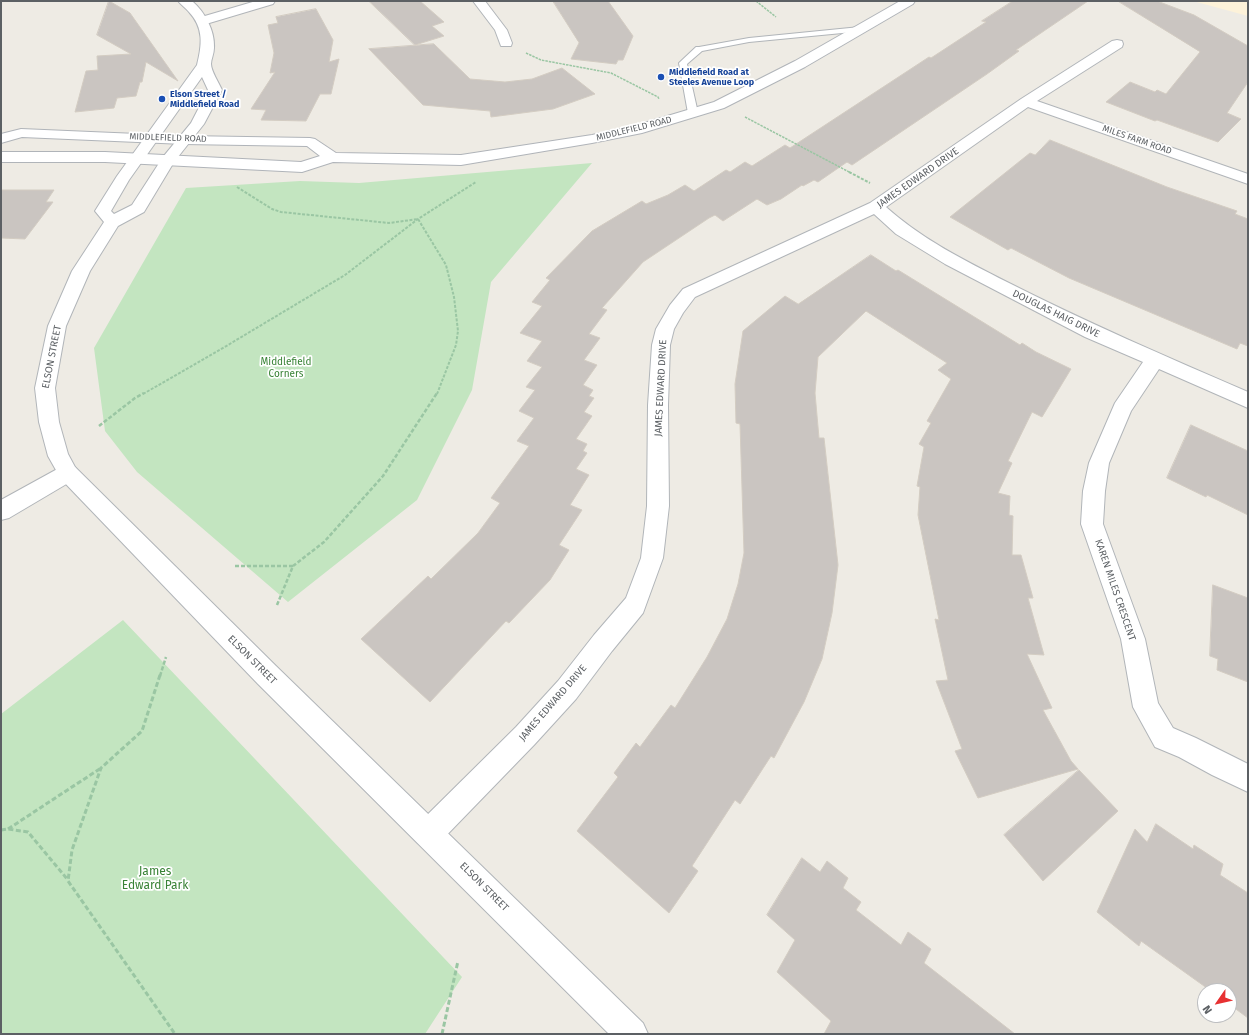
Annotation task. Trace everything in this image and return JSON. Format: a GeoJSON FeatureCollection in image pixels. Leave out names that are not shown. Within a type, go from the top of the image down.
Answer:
{"type":"FeatureCollection","features":[{"type":"Feature","properties":{"kind":"street"},"geometry":{"type":"LineString","coordinates":[[112,222],[103,211],[122,179],[204,65],[208,49],[202,21],[198,14],[184,1]]}},
{"type":"Feature","properties":{"kind":"street"},"geometry":{"type":"LineString","coordinates":[[202,21],[269,1]]}},
{"type":"Feature","properties":{"kind":"street"},"geometry":{"type":"LineString","coordinates":[[479,1],[501,30],[506,43]]}},
{"type":"Feature","properties":{"kind":"street","name":"MIDDLEFIELD ROAD"},"geometry":{"type":"LineString","coordinates":[[1,156],[105,157],[302,167],[332,157],[461,160],[512,153],[637,130],[719,105],[800,64],[908,1]]}},
{"type":"Feature","properties":{"kind":"street","name":"JAMES EDWARD DRIVE"},"geometry":{"type":"LineString","coordinates":[[429,833],[567,690],[603,643],[635,605],[652,558],[658,506],[658,405],[661,345],[665,329],[676,309],[689,293],[876,207],[1026,102],[1117,44]]}},
{"type":"Feature","properties":{"kind":"street","name":"ELSON STREET"},"geometry":{"type":"LineString","coordinates":[[204,65],[215,90],[197,124],[168,160],[138,208],[112,222],[81,271],[57,326],[45,388],[48,422],[58,456],[68,473],[267,675],[632,1034]]}},
{"type":"Feature","properties":{"kind":"street","name":"MILES FARM ROAD"},"geometry":{"type":"LineString","coordinates":[[1026,102],[1248,179]]}},
{"type":"Feature","properties":{"kind":"street","name":"MIDDLEFIELD ROAD"},"geometry":{"type":"LineString","coordinates":[[1,139],[21,133],[184,140],[310,142],[332,157]]}},
{"type":"Feature","properties":{"kind":"street","name":"DOUGLAS HAIG DRIVE"},"geometry":{"type":"LineString","coordinates":[[876,207],[902,230],[951,260],[1085,329],[1248,400]]}},
{"type":"Feature","properties":{"kind":"street","name":"KAREN MILES CRESCENT"},"geometry":{"type":"LineString","coordinates":[[1155,360],[1122,408],[1099,463],[1094,491],[1092,524],[1133,639],[1146,707],[1164,738],[1187,747],[1221,766],[1248,778]]}},
{"type":"Feature","properties":{"kind":"street"},"geometry":{"type":"LineString","coordinates":[[1,511],[68,473]]}},
{"type":"Feature","properties":{"kind":"lane"},"geometry":{"type":"LineString","coordinates":[[693,113],[684,63],[699,49],[749,40],[860,29]]}},
{"type":"Feature","properties":{"kind":"path"},"geometry":{"type":"LineString","coordinates":[[756,1],[779,19]]}},
{"type":"Feature","properties":{"kind":"path"},"geometry":{"type":"LineString","coordinates":[[506,43],[541,60],[611,73],[658,96],[659,99]]}},
{"type":"Feature","properties":{"kind":"path"},"geometry":{"type":"LineString","coordinates":[[745,117],[894,195]]}},
{"type":"Feature","properties":{"kind":"path"},"geometry":{"type":"LineString","coordinates":[[99,426],[135,398],[228,345],[345,275],[418,219],[479,179],[512,153]]}},
{"type":"Feature","properties":{"kind":"path"},"geometry":{"type":"LineString","coordinates":[[237,187],[272,209],[281,212],[389,223],[418,219]]}},
{"type":"Feature","properties":{"kind":"path"},"geometry":{"type":"LineString","coordinates":[[277,605],[293,566],[324,542],[383,476],[435,398],[450,362],[456,345],[458,331],[454,297],[446,265],[418,219]]}},
{"type":"Feature","properties":{"kind":"path"},"geometry":{"type":"LineString","coordinates":[[235,566],[293,566]]}},
{"type":"Feature","properties":{"kind":"path"},"geometry":{"type":"LineString","coordinates":[[8,829],[101,768],[142,731],[166,657]]}},
{"type":"Feature","properties":{"kind":"path"},"geometry":{"type":"LineString","coordinates":[[68,880],[72,850],[101,768]]}},
{"type":"Feature","properties":{"kind":"path"},"geometry":{"type":"LineString","coordinates":[[1,830],[8,829],[28,832],[68,880],[175,1034]]}},
{"type":"Feature","properties":{"kind":"path"},"geometry":{"type":"LineString","coordinates":[[442,1034],[458,961]]}},
{"type":"Feature","properties":{"kind":"shaded area"},"geometry":{"type":"Polygon","coordinates":[[[1193,1],[1248,1],[1248,16],[1193,1]]]}},
{"type":"Feature","properties":{"kind":"green space","name":"Middlefield Corners"},"geometry":{"type":"Polygon","coordinates":[[[592,163],[491,282],[472,390],[417,500],[288,602],[137,472],[105,431],[94,348],[186,188],[300,181],[359,183],[592,163]]]}},
{"type":"Feature","properties":{"kind":"green space","name":"James Edward Park"},"geometry":{"type":"Polygon","coordinates":[[[123,620],[462,977],[425,1034],[1,1034],[1,714],[123,620]]]}},
{"type":"Feature","properties":{"kind":"building"},"geometry":{"type":"Polygon","coordinates":[[[109,1],[130,13],[178,81],[146,62],[142,82],[140,82],[136,96],[117,98],[114,108],[75,112],[86,71],[98,70],[97,56],[131,54],[97,35],[109,1]]]}},
{"type":"Feature","properties":{"kind":"building"},"geometry":{"type":"Polygon","coordinates":[[[369,1],[420,1],[444,22],[432,26],[444,36],[415,45],[369,1]]]}},
{"type":"Feature","properties":{"kind":"building"},"geometry":{"type":"Polygon","coordinates":[[[553,1],[608,1],[633,36],[623,60],[618,60],[616,64],[571,59],[579,43],[553,1]]]}},
{"type":"Feature","properties":{"kind":"building"},"geometry":{"type":"Polygon","coordinates":[[[1013,1],[1088,1],[1016,50],[1019,51],[987,74],[852,165],[847,162],[818,182],[814,180],[803,186],[802,185],[781,199],[767,205],[757,199],[723,221],[715,215],[709,218],[643,262],[602,308],[607,310],[589,334],[600,338],[584,360],[597,365],[583,385],[593,390],[589,396],[594,398],[584,412],[592,416],[576,439],[587,444],[583,451],[587,453],[576,469],[589,475],[570,505],[582,510],[559,545],[569,550],[550,580],[509,623],[506,621],[430,702],[361,639],[428,576],[431,579],[478,533],[500,503],[491,498],[529,446],[517,441],[534,418],[519,411],[535,390],[526,387],[542,367],[527,361],[542,341],[520,333],[542,306],[532,302],[550,280],[546,278],[592,231],[642,201],[646,204],[668,195],[685,185],[694,191],[726,170],[730,172],[745,162],[752,166],[785,145],[790,148],[929,57],[931,58],[986,22],[982,21],[1013,1]]]}},
{"type":"Feature","properties":{"kind":"building"},"geometry":{"type":"Polygon","coordinates":[[[1118,1],[1157,1],[1194,15],[1248,46],[1248,82],[1227,113],[1241,119],[1218,142],[1157,120],[1155,121],[1106,102],[1130,82],[1155,92],[1157,90],[1166,94],[1200,52],[1118,1]]]}},
{"type":"Feature","properties":{"kind":"building"},"geometry":{"type":"Polygon","coordinates":[[[316,9],[333,40],[329,62],[339,59],[331,94],[320,94],[306,121],[261,120],[266,110],[251,109],[275,72],[270,73],[274,53],[268,25],[278,23],[276,17],[316,9]]]}},
{"type":"Feature","properties":{"kind":"building"},"geometry":{"type":"Polygon","coordinates":[[[434,44],[470,79],[505,82],[532,79],[562,68],[595,94],[553,109],[491,117],[490,111],[423,105],[369,49],[434,44]]]}},
{"type":"Feature","properties":{"kind":"building"},"geometry":{"type":"Polygon","coordinates":[[[1050,140],[1167,187],[1237,211],[1235,214],[1248,219],[1248,346],[1240,343],[1237,349],[1069,278],[1011,248],[1008,250],[950,217],[1030,153],[1035,155],[1050,140]]]}},
{"type":"Feature","properties":{"kind":"building"},"geometry":{"type":"Polygon","coordinates":[[[1,190],[54,190],[46,202],[53,202],[25,239],[1,238],[1,190]]]}},
{"type":"Feature","properties":{"kind":"building"},"geometry":{"type":"Polygon","coordinates":[[[871,255],[1020,345],[1022,343],[1036,352],[1071,369],[1042,417],[1032,412],[1008,461],[1012,463],[998,493],[1010,496],[1009,515],[1013,516],[1012,555],[1021,555],[1033,598],[1028,598],[1044,655],[1027,654],[1052,708],[1043,710],[1071,761],[1078,769],[978,798],[955,751],[962,749],[936,681],[948,680],[935,619],[939,620],[918,515],[920,487],[917,486],[924,447],[919,444],[931,423],[927,421],[951,379],[938,370],[947,363],[866,311],[818,357],[815,393],[819,438],[824,438],[838,565],[832,613],[822,659],[804,702],[774,758],[771,756],[740,804],[735,800],[692,866],[698,871],[669,913],[577,831],[618,777],[614,773],[636,743],[640,747],[671,705],[675,708],[707,657],[727,619],[738,584],[744,553],[740,424],[736,423],[735,384],[743,331],[785,296],[798,304],[871,255]]]}},
{"type":"Feature","properties":{"kind":"building"},"geometry":{"type":"Polygon","coordinates":[[[1191,425],[1248,451],[1248,515],[1167,478],[1191,425]]]}},
{"type":"Feature","properties":{"kind":"building"},"geometry":{"type":"Polygon","coordinates":[[[1213,585],[1248,598],[1248,682],[1217,670],[1218,659],[1210,656],[1213,585]]]}},
{"type":"Feature","properties":{"kind":"building"},"geometry":{"type":"Polygon","coordinates":[[[1079,770],[1118,811],[1043,881],[1004,835],[1079,770]]]}},
{"type":"Feature","properties":{"kind":"building"},"geometry":{"type":"Polygon","coordinates":[[[1156,824],[1193,849],[1194,845],[1223,864],[1220,875],[1248,893],[1248,1018],[1237,1010],[1237,983],[1200,983],[1141,941],[1139,946],[1097,912],[1135,829],[1147,842],[1156,824]]]}},
{"type":"Feature","properties":{"kind":"building"},"geometry":{"type":"Polygon","coordinates":[[[802,858],[820,872],[827,861],[848,878],[843,888],[861,902],[856,910],[901,945],[908,932],[931,949],[924,963],[1015,1034],[824,1034],[831,1021],[777,972],[795,940],[767,915],[802,858]]]}},
{"type":"Feature","properties":{"kind":"place","name":"Middlefield Road at Steeles Avenue Loop"},"geometry":{"type":"Point","coordinates":[661,77]}},
{"type":"Feature","properties":{"kind":"place","name":"Elson Street / Middlefield Road"},"geometry":{"type":"Point","coordinates":[162,99]}}]}
